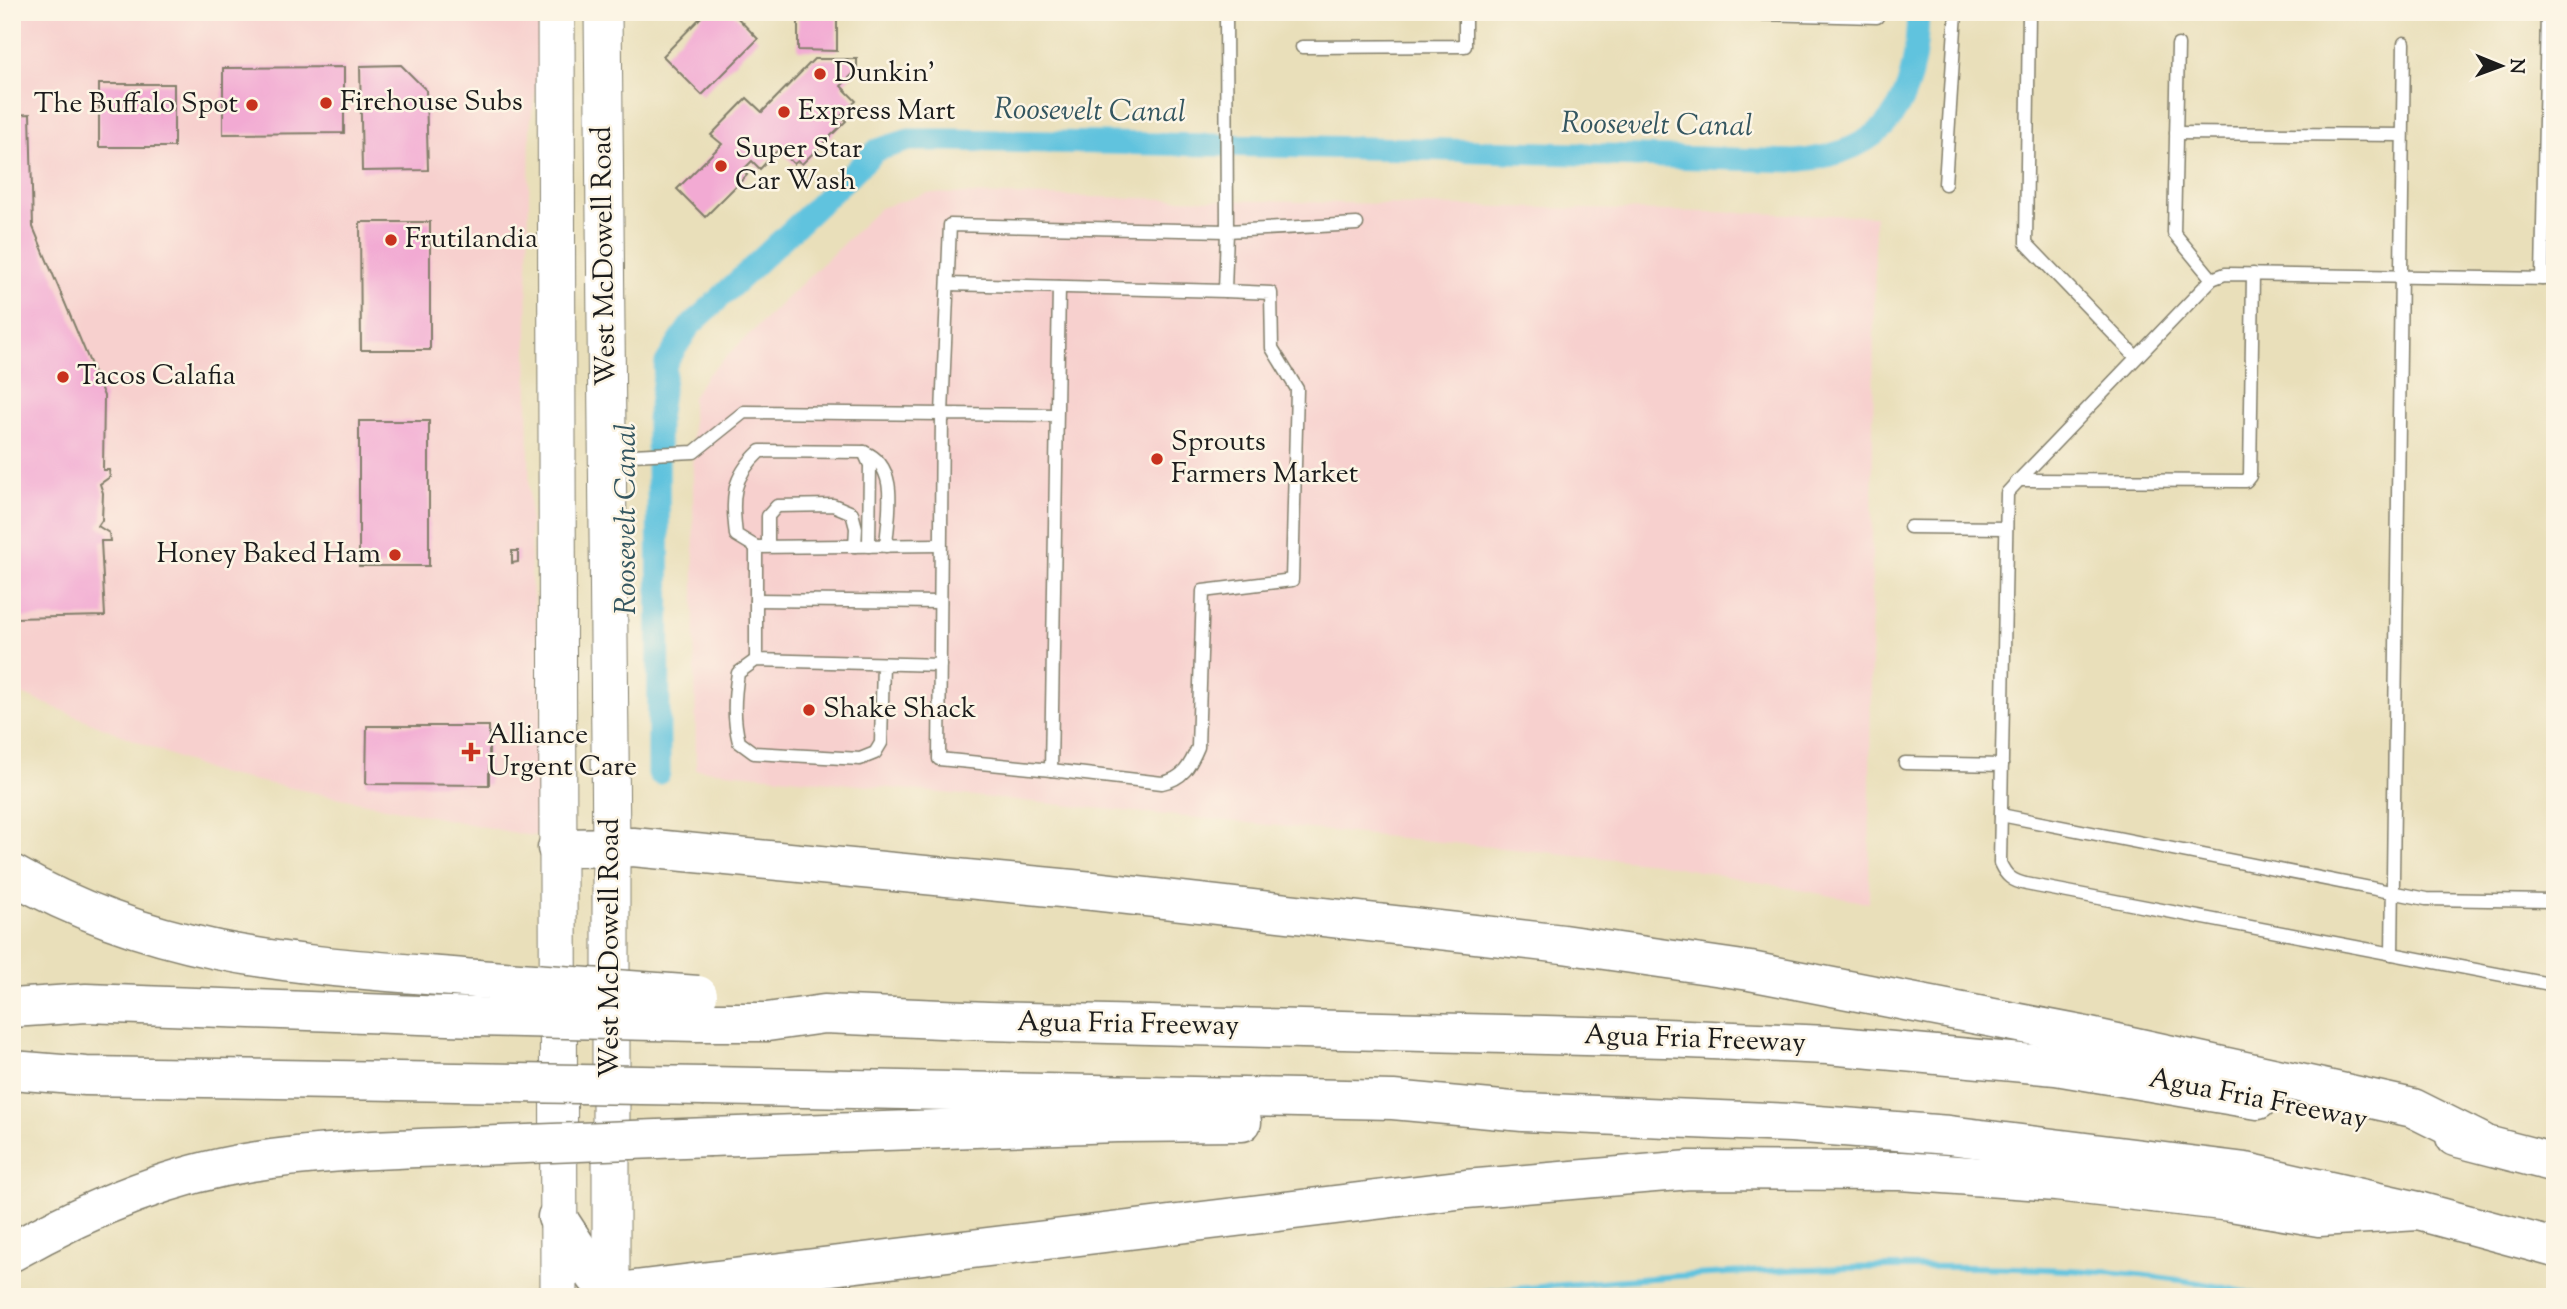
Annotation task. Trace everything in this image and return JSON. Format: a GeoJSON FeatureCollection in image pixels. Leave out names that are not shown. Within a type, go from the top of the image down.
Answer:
{"type":"FeatureCollection","features":[{"type":"Feature","properties":{"kind":"highway"},"geometry":{"type":"LineString","coordinates":[[556,848],[633,847],[1121,894],[1563,944],[1750,971],[2081,1035],[2413,1108],[2481,1142]]}},
{"type":"Feature","properties":{"kind":"highway"},"geometry":{"type":"LineString","coordinates":[[12,874],[83,910],[130,927],[237,956],[477,979],[698,1008]]}},
{"type":"Feature","properties":{"kind":"highway","name":"Agua Fria Freeway"},"geometry":{"type":"LineString","coordinates":[[698,1008],[769,1002],[824,1014],[1029,1023],[1665,1038],[1897,1051],[2150,1080],[2481,1142],[2555,1163]]}},
{"type":"Feature","properties":{"kind":"highway"},"geometry":{"type":"LineString","coordinates":[[12,1008],[99,1003],[476,1017],[698,1008]]}},
{"type":"Feature","properties":{"kind":"highway"},"geometry":{"type":"LineString","coordinates":[[12,1069],[86,1076],[1393,1100],[1523,1112],[1791,1123],[2053,1146],[2246,1172],[2417,1210],[2555,1248]]}},
{"type":"Feature","properties":{"kind":"highway"},"geometry":{"type":"LineString","coordinates":[[12,1252],[78,1218],[147,1189],[235,1165],[334,1152],[1117,1123],[1389,1121],[1523,1112]]}},
{"type":"Feature","properties":{"kind":"highway"},"geometry":{"type":"LineString","coordinates":[[557,1217],[596,1277],[611,1292],[636,1292],[1466,1189],[1690,1170],[1901,1171],[2056,1182],[2231,1202],[2319,1217],[2417,1210]]}},
{"type":"Feature","properties":{"kind":"main road","name":"West McDowell Road"},"geometry":{"type":"LineString","coordinates":[[556,12],[559,1297]]}},
{"type":"Feature","properties":{"kind":"main road","name":"West McDowell Road"},"geometry":{"type":"LineString","coordinates":[[603,12],[611,848],[611,1292]]}},
{"type":"Feature","properties":{"kind":"lane"},"geometry":{"type":"LineString","coordinates":[[1225,291],[1226,12]]}},
{"type":"Feature","properties":{"kind":"lane"},"geometry":{"type":"LineString","coordinates":[[1302,47],[1465,46],[1465,12]]}},
{"type":"Feature","properties":{"kind":"lane"},"geometry":{"type":"LineString","coordinates":[[1687,12],[1814,18],[1877,17],[1877,12]]}},
{"type":"Feature","properties":{"kind":"lane"},"geometry":{"type":"LineString","coordinates":[[1945,184],[1956,12]]}},
{"type":"Feature","properties":{"kind":"lane"},"geometry":{"type":"LineString","coordinates":[[2029,12],[2026,243],[2136,357]]}},
{"type":"Feature","properties":{"kind":"lane"},"geometry":{"type":"LineString","coordinates":[[2547,12],[2549,279],[2253,274],[2225,274],[2211,279],[2007,493],[2000,863],[2005,873],[2015,882],[2555,985]]}},
{"type":"Feature","properties":{"kind":"lane"},"geometry":{"type":"LineString","coordinates":[[2392,954],[2404,43]]}},
{"type":"Feature","properties":{"kind":"lane"},"geometry":{"type":"LineString","coordinates":[[2178,45],[2174,233],[2211,279]]}},
{"type":"Feature","properties":{"kind":"lane"},"geometry":{"type":"LineString","coordinates":[[2176,133],[2403,135]]}},
{"type":"Feature","properties":{"kind":"lane"},"geometry":{"type":"LineString","coordinates":[[948,285],[1271,293],[1272,348],[1297,389],[1292,580],[1203,591],[1198,747],[1192,763],[1177,780],[1162,783],[939,759],[942,414],[950,225],[1227,231],[1357,224]]}},
{"type":"Feature","properties":{"kind":"lane"},"geometry":{"type":"LineString","coordinates":[[2019,480],[2246,481],[2250,477],[2253,274]]}},
{"type":"Feature","properties":{"kind":"lane"},"geometry":{"type":"LineString","coordinates":[[1051,770],[1059,287]]}},
{"type":"Feature","properties":{"kind":"lane"},"geometry":{"type":"LineString","coordinates":[[607,456],[694,452],[744,412],[1056,415]]}},
{"type":"Feature","properties":{"kind":"lane"},"geometry":{"type":"LineString","coordinates":[[886,546],[887,470],[876,456],[864,452],[760,451],[741,469],[733,503],[736,535],[762,547],[886,546],[940,545]]}},
{"type":"Feature","properties":{"kind":"lane"},"geometry":{"type":"LineString","coordinates":[[862,546],[870,465],[864,452]]}},
{"type":"Feature","properties":{"kind":"lane"},"geometry":{"type":"LineString","coordinates":[[756,660],[756,600],[762,547],[768,516],[777,506],[833,505],[852,513],[862,546]]}},
{"type":"Feature","properties":{"kind":"lane"},"geometry":{"type":"LineString","coordinates":[[1910,527],[2006,528]]}},
{"type":"Feature","properties":{"kind":"lane"},"geometry":{"type":"LineString","coordinates":[[756,600],[940,602]]}},
{"type":"Feature","properties":{"kind":"lane"},"geometry":{"type":"LineString","coordinates":[[883,664],[881,743],[875,753],[860,759],[754,753],[739,743],[734,725],[738,673],[756,660],[940,665]]}},
{"type":"Feature","properties":{"kind":"lane"},"geometry":{"type":"LineString","coordinates":[[1905,763],[2002,765]]}},
{"type":"Feature","properties":{"kind":"lane"},"geometry":{"type":"LineString","coordinates":[[2001,815],[2426,899],[2555,901]]}},
{"type":"Feature","properties":{"kind":"shaded area"},"geometry":{"type":"Polygon","coordinates":[[[12,12],[539,12],[542,50],[530,126],[527,339],[531,578],[542,666],[542,836],[525,835],[212,772],[12,690],[12,12]]]}},
{"type":"Feature","properties":{"kind":"shaded area"},"geometry":{"type":"Polygon","coordinates":[[[927,193],[1875,216],[1869,903],[1656,863],[696,769],[692,397],[706,376],[880,208],[927,193]]]}},
{"type":"Feature","properties":{"kind":"building"},"geometry":{"type":"Polygon","coordinates":[[[706,12],[732,12],[758,39],[702,95],[663,56],[706,12]]]}},
{"type":"Feature","properties":{"kind":"building"},"geometry":{"type":"Polygon","coordinates":[[[798,12],[837,12],[837,51],[798,50],[798,12]]]}},
{"type":"Feature","properties":{"kind":"building"},"geometry":{"type":"Polygon","coordinates":[[[814,59],[857,59],[857,70],[841,86],[856,101],[841,116],[846,121],[802,164],[798,161],[794,164],[779,149],[760,169],[752,161],[744,169],[747,175],[705,217],[677,189],[722,144],[711,135],[747,98],[762,112],[814,59]]]}},
{"type":"Feature","properties":{"kind":"building"},"geometry":{"type":"Polygon","coordinates":[[[401,65],[426,90],[428,170],[362,171],[360,66],[401,65]]]}},
{"type":"Feature","properties":{"kind":"building"},"geometry":{"type":"Polygon","coordinates":[[[344,67],[344,133],[223,134],[223,68],[344,67]]]}},
{"type":"Feature","properties":{"kind":"building"},"geometry":{"type":"Polygon","coordinates":[[[99,84],[174,84],[174,147],[99,147],[99,84]]]}},
{"type":"Feature","properties":{"kind":"building"},"geometry":{"type":"Polygon","coordinates":[[[30,114],[33,227],[104,396],[103,470],[109,470],[110,477],[100,484],[103,493],[102,520],[98,526],[109,533],[110,541],[101,541],[105,616],[12,618],[12,115],[30,114]]]}},
{"type":"Feature","properties":{"kind":"building"},"geometry":{"type":"Polygon","coordinates":[[[360,222],[430,222],[430,350],[361,350],[360,222]]]}},
{"type":"Feature","properties":{"kind":"building"},"geometry":{"type":"Polygon","coordinates":[[[359,421],[429,421],[429,566],[359,566],[359,421]]]}},
{"type":"Feature","properties":{"kind":"building"},"geometry":{"type":"Polygon","coordinates":[[[512,551],[518,551],[518,562],[512,563],[512,551]]]}},
{"type":"Feature","properties":{"kind":"building"},"geometry":{"type":"Polygon","coordinates":[[[367,726],[489,726],[489,785],[366,784],[367,726]]]}},
{"type":"Feature","properties":{"kind":"waterway","name":"Roosevelt Canal"},"geometry":{"type":"LineString","coordinates":[[659,773],[658,420],[666,363],[689,327],[877,150],[909,140],[949,140],[1416,149],[1795,161],[1828,156],[1854,147],[1876,134],[1892,117],[1904,97],[1911,72],[1918,12]]}},
{"type":"Feature","properties":{"kind":"waterway"},"geometry":{"type":"LineString","coordinates":[[1429,1297],[1702,1274],[1907,1267],[2121,1273],[2193,1282],[2265,1297]]}},
{"type":"Feature","properties":{"kind":"place","name":"Dunkin'"},"geometry":{"type":"Point","coordinates":[820,74]}},
{"type":"Feature","properties":{"kind":"place","name":"Firehouse Subs"},"geometry":{"type":"Point","coordinates":[326,103]}},
{"type":"Feature","properties":{"kind":"place","name":"The Buffalo Spot"},"geometry":{"type":"Point","coordinates":[252,105]}},
{"type":"Feature","properties":{"kind":"place","name":"Express Mart"},"geometry":{"type":"Point","coordinates":[784,112]}},
{"type":"Feature","properties":{"kind":"place","name":"Super Star Car Wash"},"geometry":{"type":"Point","coordinates":[721,166]}},
{"type":"Feature","properties":{"kind":"place","name":"Frutilandia"},"geometry":{"type":"Point","coordinates":[391,240]}},
{"type":"Feature","properties":{"kind":"place","name":"Tacos Calafia"},"geometry":{"type":"Point","coordinates":[63,377]}},
{"type":"Feature","properties":{"kind":"place","name":"Sprouts Farmers Market"},"geometry":{"type":"Point","coordinates":[1157,459]}},
{"type":"Feature","properties":{"kind":"place","name":"Honey Baked Ham"},"geometry":{"type":"Point","coordinates":[395,555]}},
{"type":"Feature","properties":{"kind":"place","name":"Shake Shack"},"geometry":{"type":"Point","coordinates":[809,710]}},
{"type":"Feature","properties":{"kind":"place","name":"Alliance Urgent Care"},"geometry":{"type":"Point","coordinates":[471,752]}}]}
